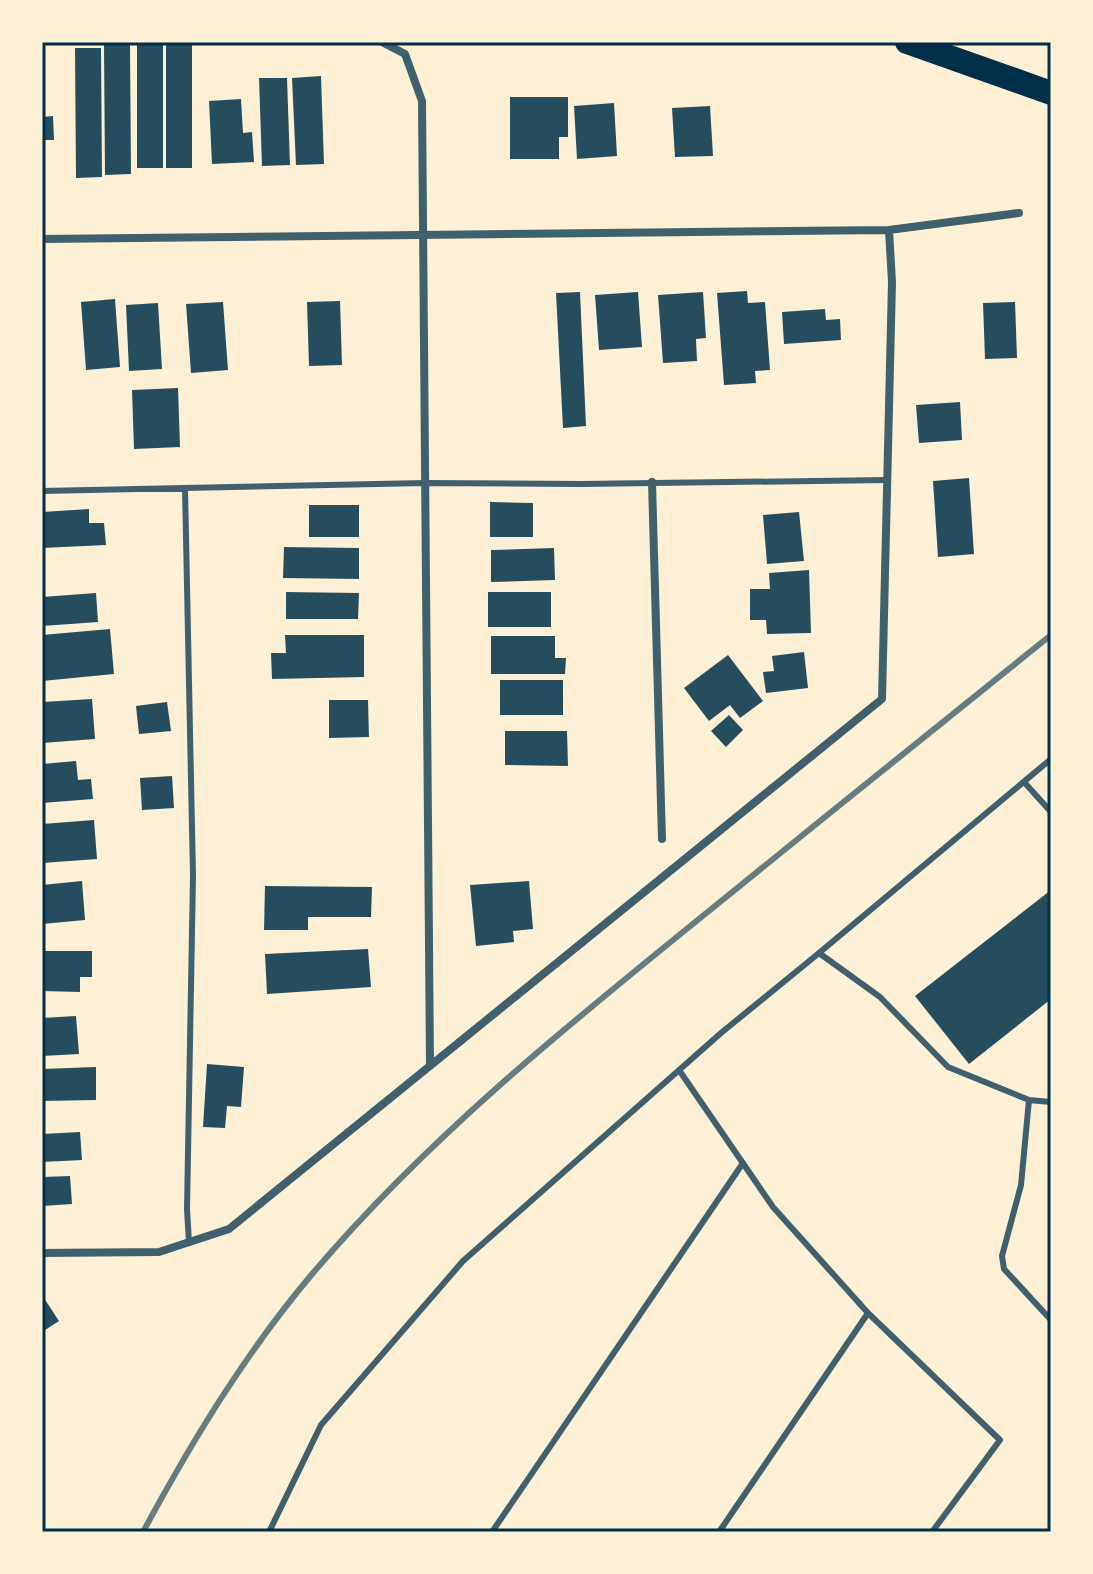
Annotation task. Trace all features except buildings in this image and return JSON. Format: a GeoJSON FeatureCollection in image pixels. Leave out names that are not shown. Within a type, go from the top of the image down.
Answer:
{"type":"FeatureCollection","features":[{"type":"Feature","properties":{"kind":"highway"},"geometry":{"type":"LineString","coordinates":[[897,42],[917,45],[1051,93]]}},
{"type":"Feature","properties":{"kind":"street"},"geometry":{"type":"LineString","coordinates":[[382,42],[405,54],[422,101],[430,1065]]}},
{"type":"Feature","properties":{"kind":"street"},"geometry":{"type":"LineString","coordinates":[[42,239],[889,230],[1019,213]]}},
{"type":"Feature","properties":{"kind":"street"},"geometry":{"type":"LineString","coordinates":[[42,1253],[159,1252],[229,1229],[882,699],[892,282],[889,230]]}},
{"type":"Feature","properties":{"kind":"street"},"geometry":{"type":"LineString","coordinates":[[652,482],[662,839]]}},
{"type":"Feature","properties":{"kind":"lane"},"geometry":{"type":"LineString","coordinates":[[42,491],[426,483],[887,480]]}},
{"type":"Feature","properties":{"kind":"lane"},"geometry":{"type":"LineString","coordinates":[[185,488],[193,876],[187,1177],[189,1243]]}},
{"type":"Feature","properties":{"kind":"lane"},"geometry":{"type":"LineString","coordinates":[[269,1532],[321,1425],[463,1261],[679,1070],[1051,759]]}},
{"type":"Feature","properties":{"kind":"lane"},"geometry":{"type":"LineString","coordinates":[[1024,782],[1051,812]]}},
{"type":"Feature","properties":{"kind":"lane"},"geometry":{"type":"LineString","coordinates":[[819,953],[880,997],[948,1067],[1029,1100],[1051,1102]]}},
{"type":"Feature","properties":{"kind":"lane"},"geometry":{"type":"LineString","coordinates":[[679,1070],[773,1207],[868,1313],[1000,1440],[932,1532]]}},
{"type":"Feature","properties":{"kind":"lane"},"geometry":{"type":"LineString","coordinates":[[1029,1100],[1021,1185],[1002,1256],[1004,1269],[1051,1320]]}},
{"type":"Feature","properties":{"kind":"lane"},"geometry":{"type":"LineString","coordinates":[[492,1532],[743,1163]]}},
{"type":"Feature","properties":{"kind":"lane"},"geometry":{"type":"LineString","coordinates":[[719,1532],[868,1313]]}},
{"type":"Feature","properties":{"kind":"railway"},"geometry":{"type":"LineString","coordinates":[[143,1532],[201,1431],[265,1334],[313,1273],[402,1177],[498,1087],[597,1002],[1051,635]]}}]}
